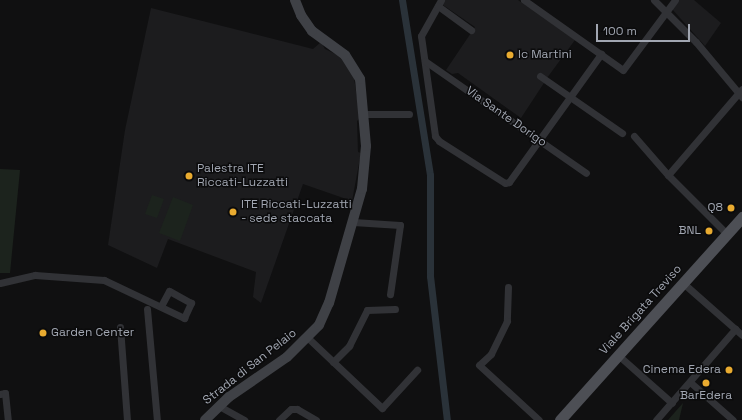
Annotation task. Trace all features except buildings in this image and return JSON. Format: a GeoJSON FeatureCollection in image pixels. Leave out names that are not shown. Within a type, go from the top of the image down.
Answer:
{"type":"FeatureCollection","features":[{"type":"Feature","properties":{"kind":"main road","name":"Viale Brigata Treviso"},"geometry":{"type":"LineString","coordinates":[[560,420],[742,217]]}},
{"type":"Feature","properties":{"kind":"street","name":"Strada di San Pelaio"},"geometry":{"type":"LineString","coordinates":[[205,420],[219,406],[287,357],[308,338],[326,311],[353,222],[365,167],[365,114],[360,79],[351,61],[312,31],[301,15],[296,0]]}},
{"type":"Feature","properties":{"kind":"street"},"geometry":{"type":"LineString","coordinates":[[524,0],[623,70],[675,0]]}},
{"type":"Feature","properties":{"kind":"street"},"geometry":{"type":"LineString","coordinates":[[654,0],[667,12],[741,93],[668,175]]}},
{"type":"Feature","properties":{"kind":"street"},"geometry":{"type":"LineString","coordinates":[[471,30],[440,3],[421,36],[435,136],[439,141],[506,183],[510,182],[601,54]]}},
{"type":"Feature","properties":{"kind":"street","name":"Via Sante Dorigo"},"geometry":{"type":"LineString","coordinates":[[425,61],[586,173]]}},
{"type":"Feature","properties":{"kind":"street"},"geometry":{"type":"LineString","coordinates":[[540,76],[622,133]]}},
{"type":"Feature","properties":{"kind":"street"},"geometry":{"type":"LineString","coordinates":[[365,114],[410,114]]}},
{"type":"Feature","properties":{"kind":"street"},"geometry":{"type":"LineString","coordinates":[[634,136],[668,175],[727,234]]}},
{"type":"Feature","properties":{"kind":"street"},"geometry":{"type":"LineString","coordinates":[[353,222],[400,225],[390,294]]}},
{"type":"Feature","properties":{"kind":"street"},"geometry":{"type":"LineString","coordinates":[[0,283],[35,275],[94,278],[113,284],[161,306]]}},
{"type":"Feature","properties":{"kind":"street"},"geometry":{"type":"LineString","coordinates":[[683,282],[742,335]]}},
{"type":"Feature","properties":{"kind":"street"},"geometry":{"type":"LineString","coordinates":[[508,287],[507,321],[491,354],[479,365],[539,420]]}},
{"type":"Feature","properties":{"kind":"street"},"geometry":{"type":"LineString","coordinates":[[146,309],[157,420]]}},
{"type":"Feature","properties":{"kind":"street"},"geometry":{"type":"LineString","coordinates":[[333,362],[349,346],[367,310],[395,309]]}},
{"type":"Feature","properties":{"kind":"street"},"geometry":{"type":"LineString","coordinates":[[120,327],[127,420]]}},
{"type":"Feature","properties":{"kind":"street"},"geometry":{"type":"LineString","coordinates":[[656,420],[736,329]]}},
{"type":"Feature","properties":{"kind":"street"},"geometry":{"type":"LineString","coordinates":[[308,338],[382,408],[417,370]]}},
{"type":"Feature","properties":{"kind":"street"},"geometry":{"type":"LineString","coordinates":[[618,355],[672,403]]}},
{"type":"Feature","properties":{"kind":"street"},"geometry":{"type":"LineString","coordinates":[[690,382],[733,420]]}},
{"type":"Feature","properties":{"kind":"street"},"geometry":{"type":"LineString","coordinates":[[3,393],[8,420]]}},
{"type":"Feature","properties":{"kind":"street"},"geometry":{"type":"LineString","coordinates":[[219,406],[244,420]]}},
{"type":"Feature","properties":{"kind":"street"},"geometry":{"type":"LineString","coordinates":[[279,420],[291,409],[297,409],[316,420]]}},
{"type":"Feature","properties":{"kind":"shaded area","name":"Ic Martini"},"geometry":{"type":"Polygon","coordinates":[[[443,0],[518,0],[575,40],[547,78],[565,97],[544,83],[521,118],[458,73],[452,74],[446,70],[475,27],[443,5],[443,0]]]}},
{"type":"Feature","properties":{"kind":"shaded area"},"geometry":{"type":"Polygon","coordinates":[[[678,0],[694,0],[721,23],[705,46],[672,9],[678,0]]]}},
{"type":"Feature","properties":{"kind":"shaded area"},"geometry":{"type":"Polygon","coordinates":[[[151,8],[313,49],[321,42],[325,49],[346,59],[354,78],[360,118],[357,121],[358,152],[361,153],[352,201],[303,184],[261,303],[253,297],[256,272],[168,239],[157,268],[108,245],[125,130],[151,8]]]}},
{"type":"Feature","properties":{"kind":"shaded area"},"geometry":{"type":"Polygon","coordinates":[[[0,169],[20,170],[10,273],[0,273],[0,169]]]}},
{"type":"Feature","properties":{"kind":"shaded area"},"geometry":{"type":"Polygon","coordinates":[[[152,195],[164,199],[157,218],[145,214],[152,195]]]}},
{"type":"Feature","properties":{"kind":"shaded area"},"geometry":{"type":"Polygon","coordinates":[[[173,197],[193,205],[180,241],[159,233],[173,197]]]}},
{"type":"Feature","properties":{"kind":"shaded area"},"geometry":{"type":"Polygon","coordinates":[[[683,403],[679,420],[668,420],[683,403]]]}},
{"type":"Feature","properties":{"kind":"waterway"},"geometry":{"type":"LineString","coordinates":[[402,0],[430,175],[430,276],[447,420]]}},
{"type":"Feature","properties":{"kind":"place","name":"Ic Martini"},"geometry":{"type":"Point","coordinates":[510,55]}},
{"type":"Feature","properties":{"kind":"place","name":"Palestra ITE Riccati-Luzzatti"},"geometry":{"type":"Point","coordinates":[189,176]}},
{"type":"Feature","properties":{"kind":"place","name":"Q8"},"geometry":{"type":"Point","coordinates":[731,208]}},
{"type":"Feature","properties":{"kind":"place","name":"ITE Riccati-Luzzatti - sede staccata"},"geometry":{"type":"Point","coordinates":[233,212]}},
{"type":"Feature","properties":{"kind":"place","name":"BNL"},"geometry":{"type":"Point","coordinates":[709,231]}},
{"type":"Feature","properties":{"kind":"place","name":"Garden Center"},"geometry":{"type":"Point","coordinates":[43,333]}},
{"type":"Feature","properties":{"kind":"place","name":"Cinema Edera"},"geometry":{"type":"Point","coordinates":[729,370]}},
{"type":"Feature","properties":{"kind":"place","name":"BarEdera"},"geometry":{"type":"Point","coordinates":[706,383]}}]}
